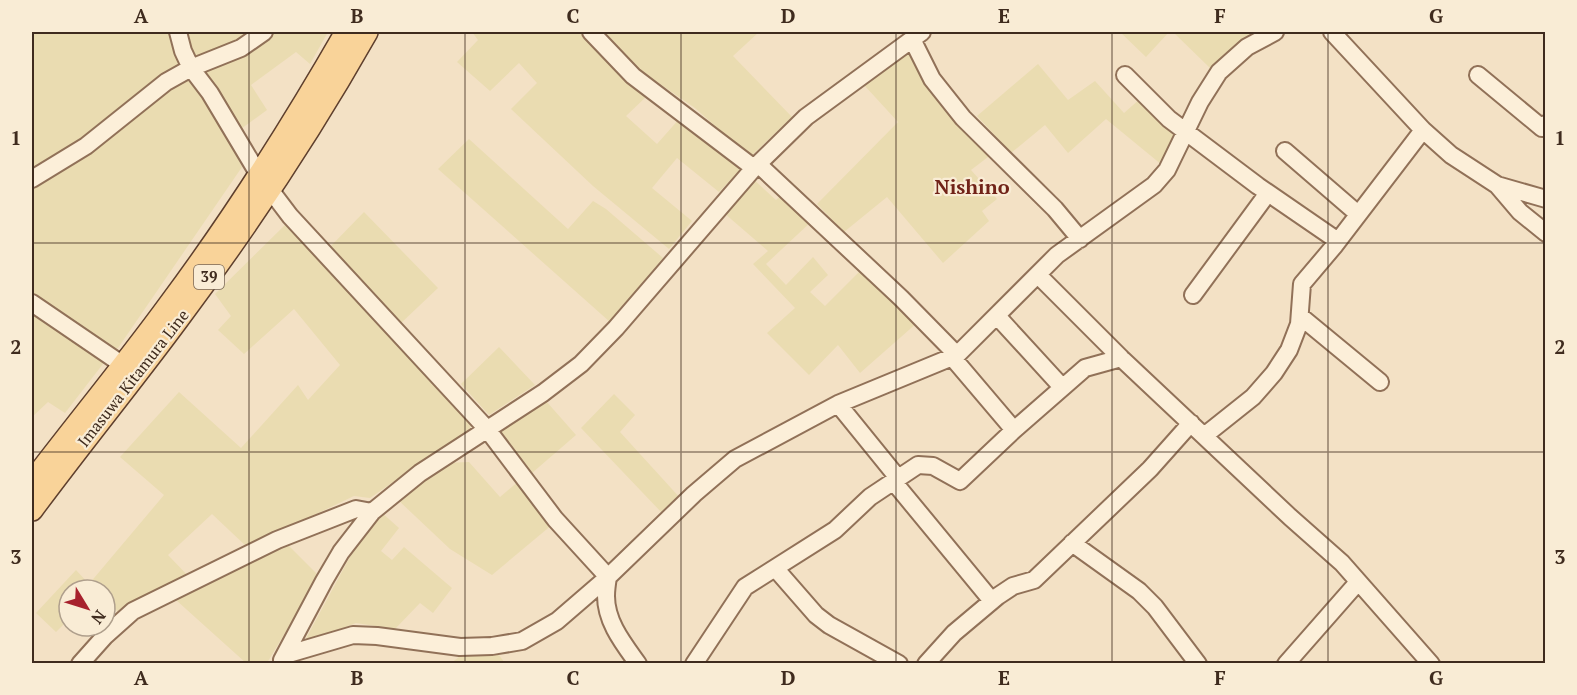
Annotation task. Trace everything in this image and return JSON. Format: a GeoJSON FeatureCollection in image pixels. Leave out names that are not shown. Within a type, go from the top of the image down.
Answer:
{"type":"FeatureCollection","features":[{"type":"Feature","properties":{"kind":"main road","name":"Imasuwa Kitamura Line"},"geometry":{"type":"LineString","coordinates":[[32,482],[264,182],[346,32]]}},
{"type":"Feature","properties":{"kind":"main road","name":"Imasuwa Kitamura Line"},"geometry":{"type":"LineString","coordinates":[[32,510],[181,316],[264,182],[367,32]]}},
{"type":"Feature","properties":{"kind":"street"},"geometry":{"type":"LineString","coordinates":[[178,32],[191,68],[210,93],[264,182],[290,216],[487,429],[555,519],[608,577],[606,596],[609,616],[616,632],[638,663]]}},
{"type":"Feature","properties":{"kind":"street"},"geometry":{"type":"LineString","coordinates":[[32,179],[86,146],[166,82],[191,68],[241,48],[264,32]]}},
{"type":"Feature","properties":{"kind":"street"},"geometry":{"type":"LineString","coordinates":[[591,32],[633,76],[756,166],[901,298],[955,356],[1014,430]]}},
{"type":"Feature","properties":{"kind":"street"},"geometry":{"type":"LineString","coordinates":[[283,659],[353,635],[460,647],[492,646],[522,641],[557,621],[735,459],[838,404],[955,356],[1058,255],[1154,185],[1167,170],[1200,102],[1219,72],[1247,47],[1275,32]]}},
{"type":"Feature","properties":{"kind":"street"},"geometry":{"type":"LineString","coordinates":[[1332,32],[1423,130],[1450,155],[1497,184],[1545,199]]}},
{"type":"Feature","properties":{"kind":"street"},"geometry":{"type":"LineString","coordinates":[[283,659],[341,552],[372,512],[420,473],[543,393],[581,363],[616,328],[756,166],[806,117],[917,35],[932,79],[963,118],[1055,209],[1080,239]]}},
{"type":"Feature","properties":{"kind":"street"},"geometry":{"type":"LineString","coordinates":[[1125,75],[1169,119],[1268,193],[1338,241]]}},
{"type":"Feature","properties":{"kind":"street"},"geometry":{"type":"LineString","coordinates":[[1478,75],[1542,128],[1545,124]]}},
{"type":"Feature","properties":{"kind":"street"},"geometry":{"type":"LineString","coordinates":[[1204,436],[1253,397],[1274,373],[1289,350],[1299,324],[1302,284],[1423,130]]}},
{"type":"Feature","properties":{"kind":"street"},"geometry":{"type":"LineString","coordinates":[[1285,151],[1358,214]]}},
{"type":"Feature","properties":{"kind":"street"},"geometry":{"type":"LineString","coordinates":[[1497,184],[1520,212],[1545,233]]}},
{"type":"Feature","properties":{"kind":"street"},"geometry":{"type":"LineString","coordinates":[[1193,295],[1268,193]]}},
{"type":"Feature","properties":{"kind":"street"},"geometry":{"type":"LineString","coordinates":[[1038,275],[1121,358],[1342,563],[1431,663]]}},
{"type":"Feature","properties":{"kind":"street"},"geometry":{"type":"LineString","coordinates":[[32,303],[123,365]]}},
{"type":"Feature","properties":{"kind":"street"},"geometry":{"type":"LineString","coordinates":[[997,316],[1062,387]]}},
{"type":"Feature","properties":{"kind":"street"},"geometry":{"type":"LineString","coordinates":[[1300,316],[1380,382]]}},
{"type":"Feature","properties":{"kind":"street"},"geometry":{"type":"LineString","coordinates":[[694,663],[745,587],[835,530],[870,497],[918,465],[933,466],[960,481],[1085,368],[1121,358]]}},
{"type":"Feature","properties":{"kind":"street"},"geometry":{"type":"LineString","coordinates":[[838,404],[992,601]]}},
{"type":"Feature","properties":{"kind":"street"},"geometry":{"type":"LineString","coordinates":[[927,663],[954,633],[992,601],[1013,586],[1034,580],[1150,469],[1191,423]]}},
{"type":"Feature","properties":{"kind":"street"},"geometry":{"type":"LineString","coordinates":[[80,663],[133,611],[277,540],[356,508],[372,512]]}},
{"type":"Feature","properties":{"kind":"street"},"geometry":{"type":"LineString","coordinates":[[1072,543],[1139,591],[1155,607],[1198,663]]}},
{"type":"Feature","properties":{"kind":"street"},"geometry":{"type":"LineString","coordinates":[[775,568],[816,615],[899,663]]}},
{"type":"Feature","properties":{"kind":"street"},"geometry":{"type":"LineString","coordinates":[[1286,663],[1358,582]]}},
{"type":"Feature","properties":{"kind":"shaded area"},"geometry":{"type":"Polygon","coordinates":[[[32,32],[174,32],[184,65],[80,144],[32,174],[32,32]]]}},
{"type":"Feature","properties":{"kind":"shaded area"},"geometry":{"type":"Polygon","coordinates":[[[184,32],[256,32],[200,60],[191,56],[184,32]]]}},
{"type":"Feature","properties":{"kind":"shaded area"},"geometry":{"type":"Polygon","coordinates":[[[268,32],[328,32],[310,64],[296,52],[251,85],[267,110],[238,131],[199,69],[268,32]]]}},
{"type":"Feature","properties":{"kind":"shaded area"},"geometry":{"type":"Polygon","coordinates":[[[472,32],[582,32],[627,81],[648,95],[626,116],[657,144],[680,118],[742,168],[719,192],[677,158],[652,188],[692,221],[669,249],[593,186],[511,109],[537,83],[519,63],[490,91],[457,62],[478,40],[472,32]]]}},
{"type":"Feature","properties":{"kind":"shaded area"},"geometry":{"type":"Polygon","coordinates":[[[605,32],[759,32],[733,56],[792,117],[750,157],[695,108],[641,71],[605,32]]]}},
{"type":"Feature","properties":{"kind":"shaded area"},"geometry":{"type":"Polygon","coordinates":[[[1120,32],[1169,32],[1146,57],[1120,32]]]}},
{"type":"Feature","properties":{"kind":"shaded area"},"geometry":{"type":"Polygon","coordinates":[[[1173,32],[1265,32],[1246,41],[1211,69],[1173,32]]]}},
{"type":"Feature","properties":{"kind":"shaded area"},"geometry":{"type":"Polygon","coordinates":[[[909,50],[992,154],[971,170],[997,199],[982,211],[989,221],[943,263],[887,197],[844,232],[817,204],[898,122],[864,85],[909,50]]]}},
{"type":"Feature","properties":{"kind":"shaded area"},"geometry":{"type":"Polygon","coordinates":[[[1038,64],[1068,100],[1095,81],[1124,113],[1141,98],[1177,131],[1162,165],[1106,119],[1068,153],[1045,125],[1011,153],[977,116],[1038,64]]]}},
{"type":"Feature","properties":{"kind":"shaded area"},"geometry":{"type":"Polygon","coordinates":[[[190,74],[212,105],[242,167],[118,348],[110,350],[32,296],[32,184],[190,74]]]}},
{"type":"Feature","properties":{"kind":"shaded area"},"geometry":{"type":"Polygon","coordinates":[[[469,139],[568,229],[593,201],[606,209],[663,258],[610,322],[438,169],[469,139]]]}},
{"type":"Feature","properties":{"kind":"shaded area"},"geometry":{"type":"Polygon","coordinates":[[[752,178],[776,200],[785,192],[813,220],[766,264],[786,285],[813,257],[828,275],[810,292],[825,306],[864,267],[918,322],[860,373],[838,345],[809,375],[767,333],[795,308],[753,264],[768,251],[724,213],[752,178]]]}},
{"type":"Feature","properties":{"kind":"shaded area"},"geometry":{"type":"Polygon","coordinates":[[[364,212],[438,288],[399,325],[328,249],[364,212]]]}},
{"type":"Feature","properties":{"kind":"shaded area"},"geometry":{"type":"Polygon","coordinates":[[[287,223],[472,420],[470,429],[370,498],[354,496],[247,547],[212,514],[168,555],[193,581],[120,614],[117,611],[117,578],[94,578],[164,495],[120,457],[179,392],[241,448],[298,385],[308,400],[340,365],[294,309],[244,354],[218,330],[231,316],[215,294],[287,223]]]}},
{"type":"Feature","properties":{"kind":"shaded area"},"geometry":{"type":"Polygon","coordinates":[[[32,308],[106,360],[65,413],[48,402],[32,417],[32,308]]]}},
{"type":"Feature","properties":{"kind":"shaded area"},"geometry":{"type":"Polygon","coordinates":[[[499,347],[535,385],[489,415],[461,384],[499,347]]]}},
{"type":"Feature","properties":{"kind":"shaded area"},"geometry":{"type":"Polygon","coordinates":[[[614,394],[635,415],[620,432],[681,499],[663,514],[581,428],[614,394]]]}},
{"type":"Feature","properties":{"kind":"shaded area"},"geometry":{"type":"Polygon","coordinates":[[[546,401],[576,435],[532,473],[499,429],[546,401]]]}},
{"type":"Feature","properties":{"kind":"shaded area"},"geometry":{"type":"Polygon","coordinates":[[[469,462],[500,497],[520,480],[553,524],[492,575],[450,549],[397,499],[445,463],[469,462]]]}},
{"type":"Feature","properties":{"kind":"shaded area"},"geometry":{"type":"Polygon","coordinates":[[[381,512],[399,528],[381,551],[392,560],[404,547],[452,588],[433,613],[420,603],[395,629],[356,623],[303,644],[352,553],[381,512]]]}},
{"type":"Feature","properties":{"kind":"shaded area"},"geometry":{"type":"Polygon","coordinates":[[[287,544],[319,576],[267,663],[246,663],[176,600],[287,544]]]}},
{"type":"Feature","properties":{"kind":"shaded area"},"geometry":{"type":"Polygon","coordinates":[[[76,570],[83,578],[69,578],[76,570]]]}},
{"type":"Feature","properties":{"kind":"shaded area"},"geometry":{"type":"Polygon","coordinates":[[[57,590],[57,631],[36,613],[57,590]]]}},
{"type":"Feature","properties":{"kind":"shaded area"},"geometry":{"type":"Polygon","coordinates":[[[498,654],[505,663],[451,663],[459,657],[498,654]]]}},
{"type":"Feature","properties":{"kind":"district","name":"Nishino"},"geometry":{"type":"Point","coordinates":[972,187]}}]}
